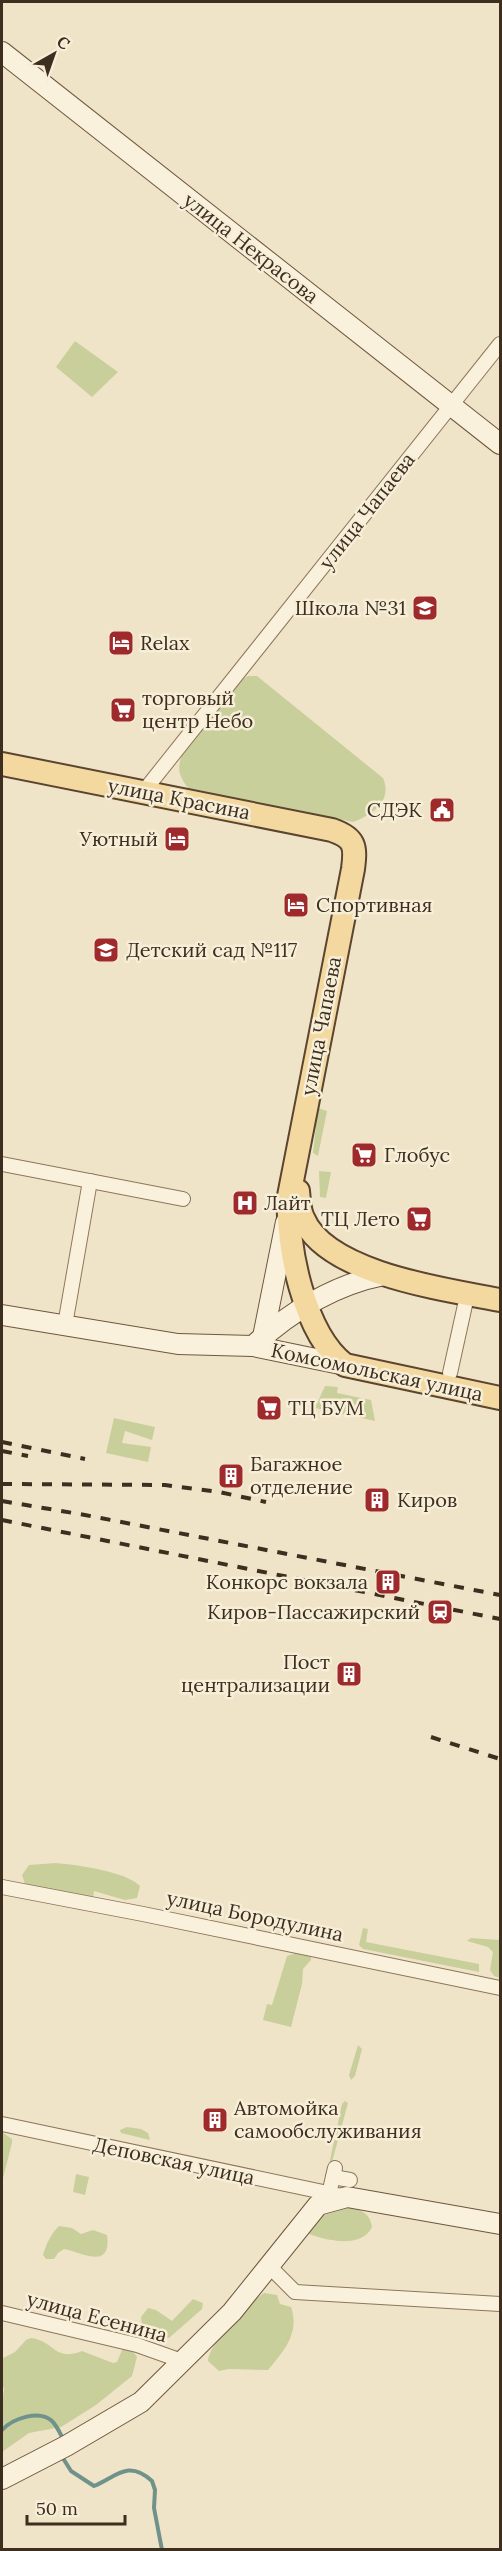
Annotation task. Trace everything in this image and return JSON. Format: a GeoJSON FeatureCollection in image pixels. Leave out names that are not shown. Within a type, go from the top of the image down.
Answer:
{"type":"FeatureCollection","features":[{"type":"Feature","properties":{"kind":"main road","name":"улица Некрасова"},"geometry":{"type":"LineString","coordinates":[[2,52],[501,444]]}},
{"type":"Feature","properties":{"kind":"main road","name":"улица Красина"},"geometry":{"type":"LineString","coordinates":[[2,764],[332,830],[345,835],[352,842]]}},
{"type":"Feature","properties":{"kind":"main road","name":"улица Чапаева"},"geometry":{"type":"LineString","coordinates":[[258,1342],[288,1211],[293,1169],[353,869],[355,855],[352,842]]}},
{"type":"Feature","properties":{"kind":"main road","name":"Комсомольская улица"},"geometry":{"type":"LineString","coordinates":[[293,1169],[303,1218],[325,1245],[342,1257],[384,1275],[501,1300]]}},
{"type":"Feature","properties":{"kind":"main road","name":"улица Чапаева"},"geometry":{"type":"LineString","coordinates":[[288,1211],[291,1254],[308,1305],[324,1340],[345,1365]]}},
{"type":"Feature","properties":{"kind":"main road","name":"Комсомольская улица"},"geometry":{"type":"LineString","coordinates":[[258,1342],[308,1305],[350,1283],[384,1275]]}},
{"type":"Feature","properties":{"kind":"main road","name":"Комсомольская улица"},"geometry":{"type":"LineString","coordinates":[[2,1315],[178,1344],[258,1342],[345,1365],[501,1398]]}},
{"type":"Feature","properties":{"kind":"main road","name":"Деповская улица"},"geometry":{"type":"LineString","coordinates":[[2,2479],[60,2449],[141,2402],[232,2312],[318,2205],[342,2190],[501,2224]]}},
{"type":"Feature","properties":{"kind":"street","name":"улица Чапаева"},"geometry":{"type":"LineString","coordinates":[[144,791],[501,344]]}},
{"type":"Feature","properties":{"kind":"street"},"geometry":{"type":"LineString","coordinates":[[2,1164],[183,1199]]}},
{"type":"Feature","properties":{"kind":"street"},"geometry":{"type":"LineString","coordinates":[[65,1325],[90,1181]]}},
{"type":"Feature","properties":{"kind":"street"},"geometry":{"type":"LineString","coordinates":[[450,1373],[465,1305]]}},
{"type":"Feature","properties":{"kind":"street","name":"улица Бородулина"},"geometry":{"type":"LineString","coordinates":[[2,1887],[166,1918],[501,1988]]}},
{"type":"Feature","properties":{"kind":"street","name":"Деповская улица"},"geometry":{"type":"LineString","coordinates":[[2,2124],[342,2190]]}},
{"type":"Feature","properties":{"kind":"street"},"geometry":{"type":"LineString","coordinates":[[334,2173],[342,2190]]}},
{"type":"Feature","properties":{"kind":"street"},"geometry":{"type":"LineString","coordinates":[[269,2266],[295,2292],[501,2304]]}},
{"type":"Feature","properties":{"kind":"street","name":"улица Есенина"},"geometry":{"type":"LineString","coordinates":[[2,2313],[137,2345],[182,2361]]}},
{"type":"Feature","properties":{"kind":"green space"},"geometry":{"type":"Polygon","coordinates":[[[75,341],[118,372],[92,397],[56,367],[75,341]]]}},
{"type":"Feature","properties":{"kind":"green space"},"geometry":{"type":"Polygon","coordinates":[[[248,676],[257,676],[383,778],[385,794],[379,806],[353,822],[190,790],[180,774],[179,765],[182,755],[241,680],[248,676]]]}},
{"type":"Feature","properties":{"kind":"green space"},"geometry":{"type":"Polygon","coordinates":[[[318,1108],[327,1111],[318,1156],[313,1153],[318,1108]]]}},
{"type":"Feature","properties":{"kind":"green space"},"geometry":{"type":"Polygon","coordinates":[[[319,1171],[331,1172],[326,1198],[320,1197],[319,1171]]]}},
{"type":"Feature","properties":{"kind":"green space"},"geometry":{"type":"Polygon","coordinates":[[[325,1386],[338,1387],[337,1393],[371,1400],[375,1421],[315,1408],[325,1386]]]}},
{"type":"Feature","properties":{"kind":"green space"},"geometry":{"type":"Polygon","coordinates":[[[114,1418],[155,1427],[152,1440],[125,1431],[122,1443],[151,1447],[148,1462],[106,1453],[114,1418]]]}},
{"type":"Feature","properties":{"kind":"green space"},"geometry":{"type":"Polygon","coordinates":[[[56,1863],[124,1876],[140,1886],[137,1898],[125,1900],[94,1891],[93,1898],[25,1884],[22,1875],[29,1865],[56,1863]]]}},
{"type":"Feature","properties":{"kind":"green space"},"geometry":{"type":"Polygon","coordinates":[[[363,1928],[368,1929],[366,1942],[479,1964],[479,1972],[363,1949],[359,1945],[363,1928]]]}},
{"type":"Feature","properties":{"kind":"green space"},"geometry":{"type":"Polygon","coordinates":[[[471,1938],[500,1940],[500,1978],[494,1976],[490,1970],[493,1952],[488,1947],[467,1941],[471,1938]]]}},
{"type":"Feature","properties":{"kind":"green space"},"geometry":{"type":"Polygon","coordinates":[[[296,1953],[311,1956],[311,1960],[303,1969],[302,1984],[291,2027],[263,2020],[267,2004],[272,2005],[287,1956],[296,1953]]]}},
{"type":"Feature","properties":{"kind":"green space"},"geometry":{"type":"Polygon","coordinates":[[[358,2045],[362,2049],[355,2076],[351,2080],[349,2075],[358,2045]]]}},
{"type":"Feature","properties":{"kind":"green space"},"geometry":{"type":"Polygon","coordinates":[[[345,2101],[348,2103],[327,2174],[342,2104],[345,2101]]]}},
{"type":"Feature","properties":{"kind":"green space"},"geometry":{"type":"Polygon","coordinates":[[[127,2127],[141,2129],[148,2133],[150,2140],[121,2133],[120,2130],[127,2127]]]}},
{"type":"Feature","properties":{"kind":"green space"},"geometry":{"type":"Polygon","coordinates":[[[2,2132],[12,2139],[12,2143],[2,2182],[2,2132]]]}},
{"type":"Feature","properties":{"kind":"green space"},"geometry":{"type":"Polygon","coordinates":[[[76,2174],[89,2177],[85,2195],[73,2192],[76,2174]]]}},
{"type":"Feature","properties":{"kind":"green space"},"geometry":{"type":"Polygon","coordinates":[[[351,2207],[365,2213],[371,2222],[372,2227],[359,2239],[331,2240],[304,2232],[324,2215],[351,2207]]]}},
{"type":"Feature","properties":{"kind":"green space"},"geometry":{"type":"Polygon","coordinates":[[[59,2226],[72,2228],[81,2234],[93,2230],[107,2235],[105,2253],[94,2257],[64,2249],[54,2259],[46,2259],[43,2255],[46,2247],[59,2226]]]}},
{"type":"Feature","properties":{"kind":"green space"},"geometry":{"type":"Polygon","coordinates":[[[264,2293],[277,2295],[280,2304],[291,2307],[292,2333],[285,2349],[268,2370],[219,2371],[208,2361],[215,2345],[240,2314],[264,2293]]]}},
{"type":"Feature","properties":{"kind":"green space"},"geometry":{"type":"Polygon","coordinates":[[[193,2299],[203,2303],[202,2309],[169,2338],[151,2335],[142,2327],[141,2317],[148,2308],[156,2310],[172,2321],[193,2299]]]}},
{"type":"Feature","properties":{"kind":"green space"},"geometry":{"type":"Polygon","coordinates":[[[31,2338],[45,2343],[60,2353],[73,2354],[82,2351],[113,2363],[117,2362],[123,2348],[132,2350],[137,2357],[132,2376],[96,2405],[61,2427],[29,2433],[2,2452],[3,2358],[15,2352],[31,2338]]]}},
{"type":"Feature","properties":{"kind":"waterway"},"geometry":{"type":"LineString","coordinates":[[2,2430],[19,2419],[33,2416],[47,2417],[54,2423],[63,2439],[62,2442]]}},
{"type":"Feature","properties":{"kind":"waterway"},"geometry":{"type":"LineString","coordinates":[[61,2455],[71,2471],[94,2486],[122,2472],[129,2471],[136,2471],[152,2481],[155,2490],[154,2508],[162,2550]]}},
{"type":"Feature","properties":{"kind":"railway"},"geometry":{"type":"LineString","coordinates":[[2,1442],[85,1459]]}},
{"type":"Feature","properties":{"kind":"railway"},"geometry":{"type":"LineString","coordinates":[[2,1451],[28,1456]]}},
{"type":"Feature","properties":{"kind":"railway"},"geometry":{"type":"LineString","coordinates":[[2,1484],[165,1485],[219,1492],[266,1502]]}},
{"type":"Feature","properties":{"kind":"railway"},"geometry":{"type":"LineString","coordinates":[[2,1501],[500,1595]]}},
{"type":"Feature","properties":{"kind":"railway"},"geometry":{"type":"LineString","coordinates":[[2,1520],[500,1619]]}},
{"type":"Feature","properties":{"kind":"railway"},"geometry":{"type":"LineString","coordinates":[[431,1737],[500,1759]]}},
{"type":"Feature","properties":{"kind":"place","name":"Школа №31"},"geometry":{"type":"Point","coordinates":[425,608]}},
{"type":"Feature","properties":{"kind":"place","name":"Relax"},"geometry":{"type":"Point","coordinates":[121,643]}},
{"type":"Feature","properties":{"kind":"place","name":"торговый центр Небо"},"geometry":{"type":"Point","coordinates":[123,710]}},
{"type":"Feature","properties":{"kind":"place","name":"СДЭК"},"geometry":{"type":"Point","coordinates":[442,810]}},
{"type":"Feature","properties":{"kind":"place","name":"Уютный"},"geometry":{"type":"Point","coordinates":[177,839]}},
{"type":"Feature","properties":{"kind":"place","name":"Спортивная"},"geometry":{"type":"Point","coordinates":[296,905]}},
{"type":"Feature","properties":{"kind":"place","name":"Детский сад №117"},"geometry":{"type":"Point","coordinates":[106,950]}},
{"type":"Feature","properties":{"kind":"place","name":"Глобус"},"geometry":{"type":"Point","coordinates":[364,1155]}},
{"type":"Feature","properties":{"kind":"place","name":"Лайт"},"geometry":{"type":"Point","coordinates":[245,1203]}},
{"type":"Feature","properties":{"kind":"place","name":"ТЦ Лето"},"geometry":{"type":"Point","coordinates":[419,1219]}},
{"type":"Feature","properties":{"kind":"place","name":"ТЦ БУМ"},"geometry":{"type":"Point","coordinates":[269,1408]}},
{"type":"Feature","properties":{"kind":"place","name":"Багажное отделение"},"geometry":{"type":"Point","coordinates":[231,1476]}},
{"type":"Feature","properties":{"kind":"place","name":"Киров"},"geometry":{"type":"Point","coordinates":[377,1500]}},
{"type":"Feature","properties":{"kind":"place","name":"Конкорс вокзала"},"geometry":{"type":"Point","coordinates":[388,1582]}},
{"type":"Feature","properties":{"kind":"place","name":"Киров-Пассажирский"},"geometry":{"type":"Point","coordinates":[440,1612]}},
{"type":"Feature","properties":{"kind":"place","name":"Пост централизации"},"geometry":{"type":"Point","coordinates":[349,1674]}},
{"type":"Feature","properties":{"kind":"place","name":"Автомойка самообслуживания"},"geometry":{"type":"Point","coordinates":[215,2120]}}]}
